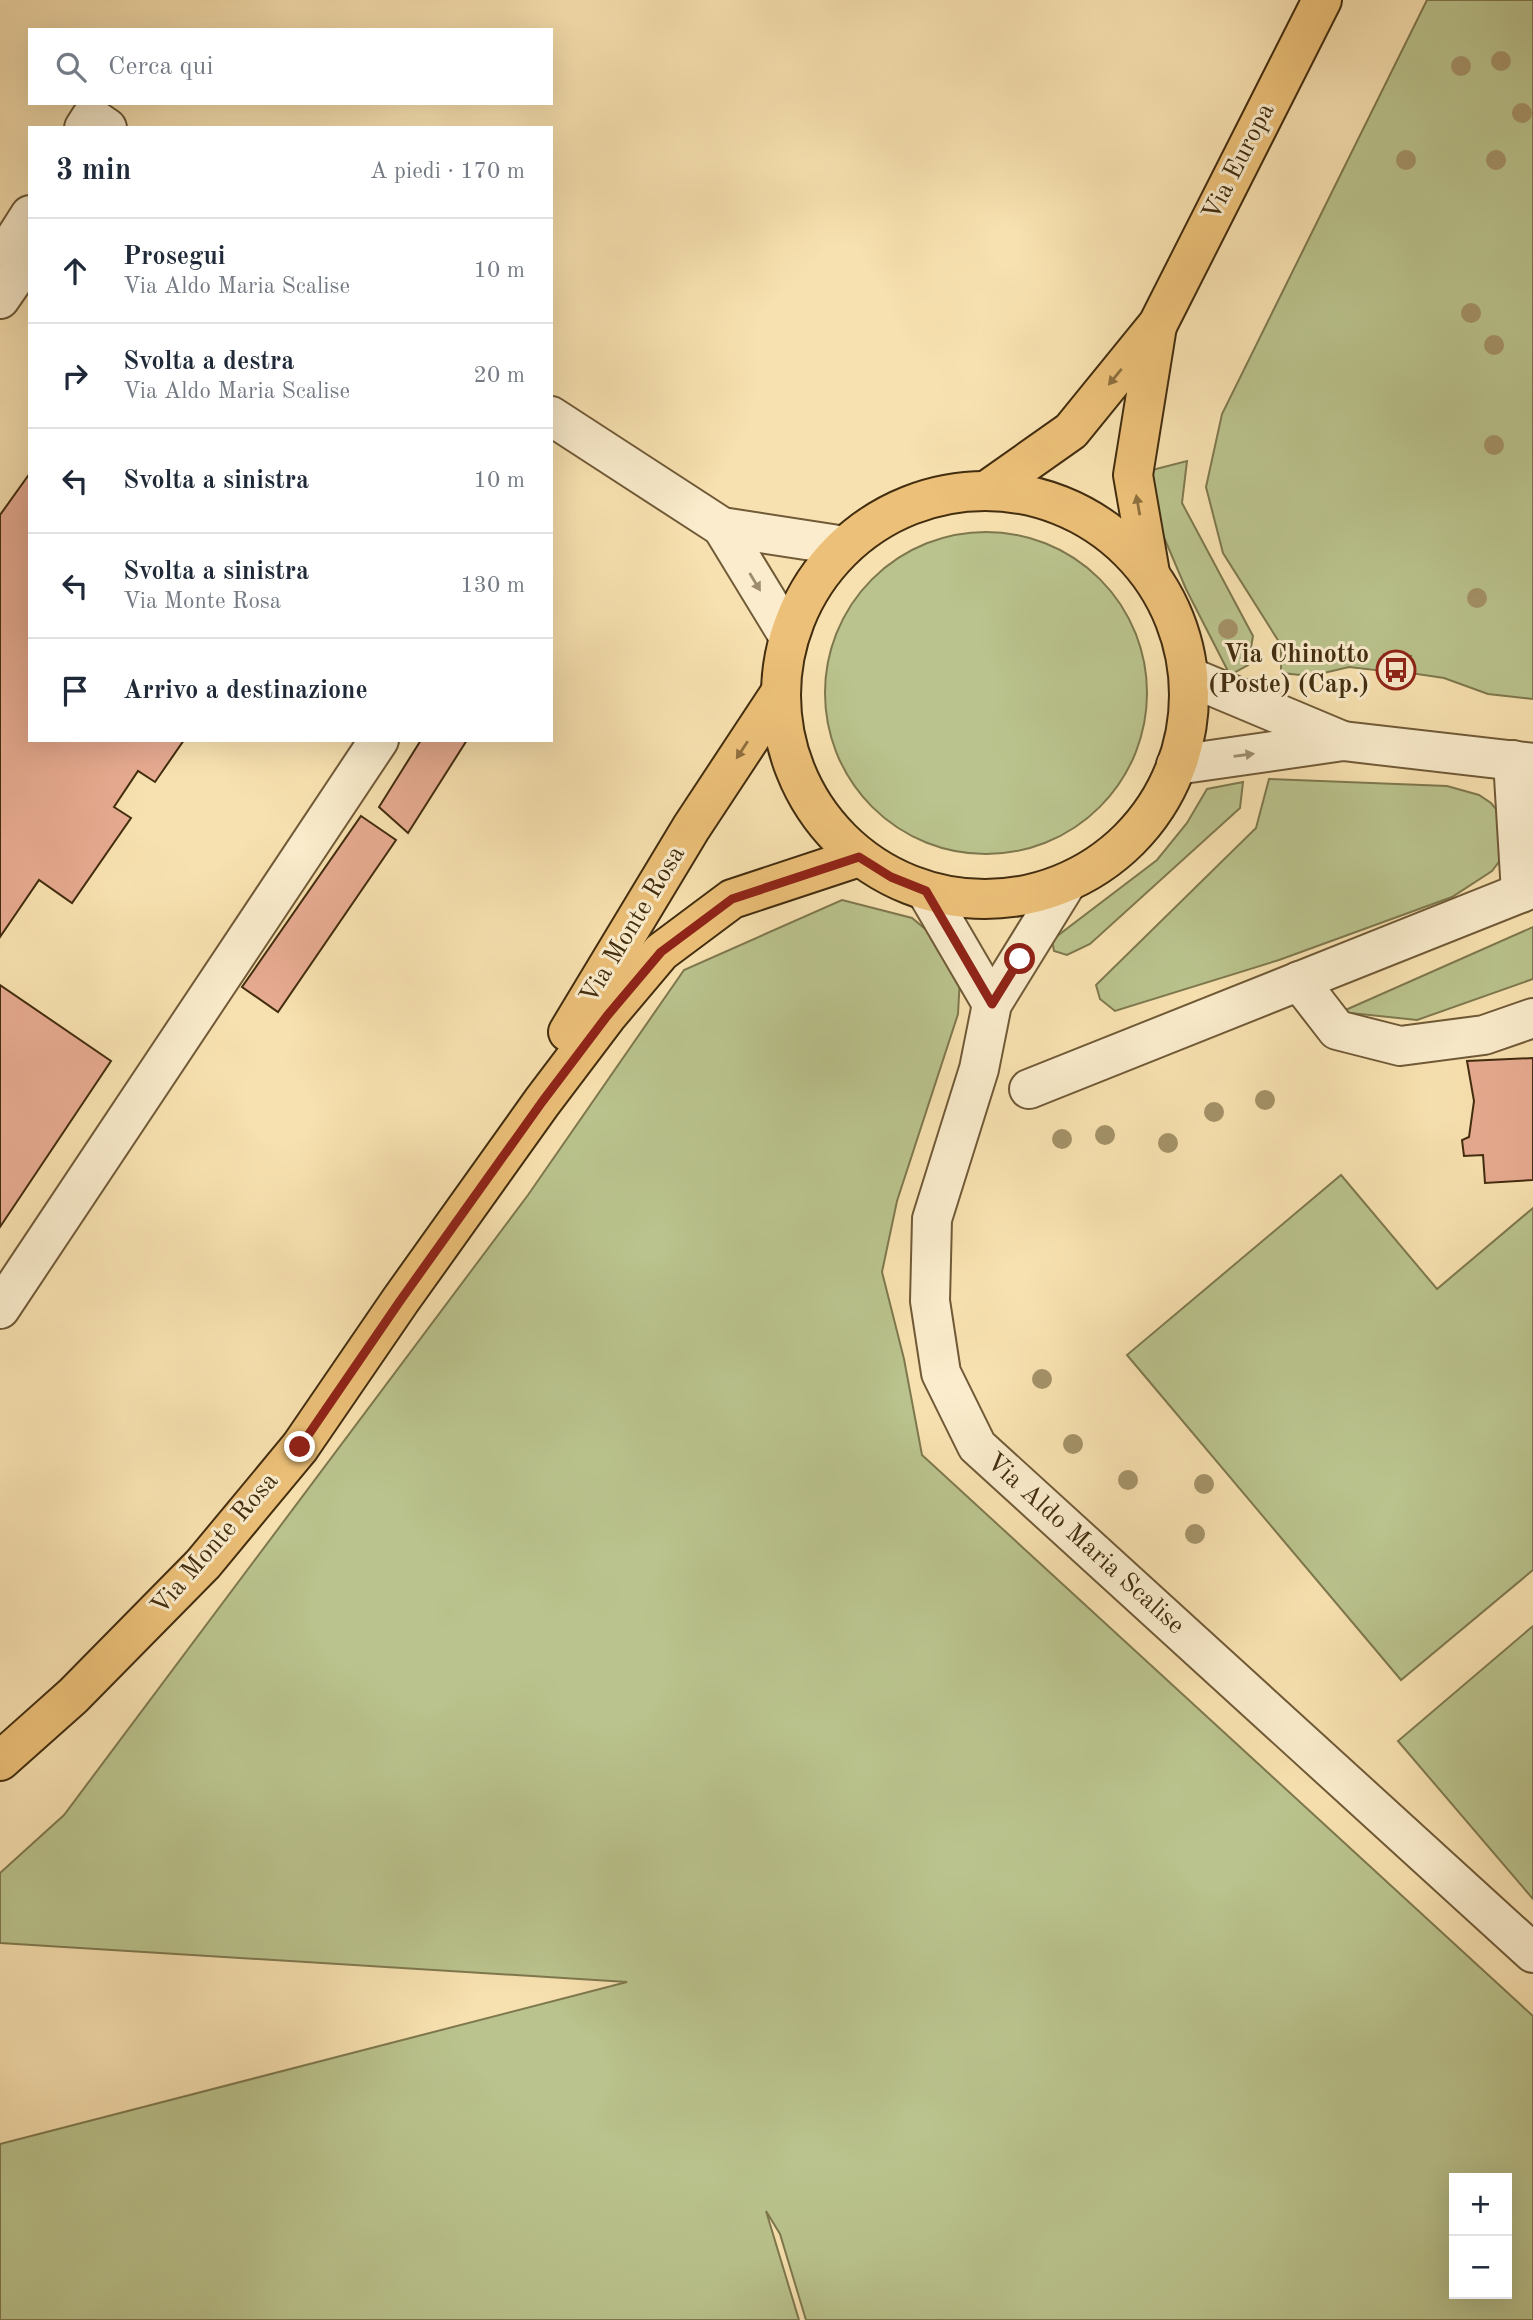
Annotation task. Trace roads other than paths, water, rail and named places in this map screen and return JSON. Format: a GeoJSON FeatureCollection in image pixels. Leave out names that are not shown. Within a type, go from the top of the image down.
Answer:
{"type":"FeatureCollection","features":[{"type":"Feature","properties":{"kind":"main road","name":"Via Europa"},"geometry":{"type":"LineString","coordinates":[[986,491],[1070,431],[1158,324],[1322,0]]}},
{"type":"Feature","properties":{"kind":"main road","name":"Via Europa"},"geometry":{"type":"LineString","coordinates":[[1150,573],[1133,475],[1158,324]]}},
{"type":"Feature","properties":{"kind":"main road"},"geometry":{"type":"LineString","coordinates":[[986,491],[1033,496],[1078,512],[1118,538],[1150,573],[1178,622],[1190,677],[1187,733],[1164,796],[1123,848],[1066,884],[1020,897],[973,900],[926,891],[891,877],[859,857],[816,811],[789,755],[780,693],[789,637],[812,585],[845,546],[887,515],[935,497],[986,491]]}},
{"type":"Feature","properties":{"kind":"main road","name":"Via Monte Rosa"},"geometry":{"type":"LineString","coordinates":[[400,1301],[624,943],[691,828],[780,693]]}},
{"type":"Feature","properties":{"kind":"main road","name":"Via Monte Rosa"},"geometry":{"type":"LineString","coordinates":[[0,1761],[73,1696],[203,1564],[300,1447],[542,1102],[607,1016],[661,952],[732,899],[859,857]]}},
{"type":"Feature","properties":{"kind":"street"},"geometry":{"type":"LineString","coordinates":[[85,126],[91,117],[104,126]]}},
{"type":"Feature","properties":{"kind":"street"},"geometry":{"type":"LineString","coordinates":[[28,218],[9,248],[28,259]]}},
{"type":"Feature","properties":{"kind":"street"},"geometry":{"type":"LineString","coordinates":[[0,299],[28,261]]}},
{"type":"Feature","properties":{"kind":"street"},"geometry":{"type":"LineString","coordinates":[[553,417],[722,527],[845,546]]}},
{"type":"Feature","properties":{"kind":"street"},"geometry":{"type":"LineString","coordinates":[[722,527],[789,637]]}},
{"type":"Feature","properties":{"kind":"street"},"geometry":{"type":"LineString","coordinates":[[1190,677],[1343,741]]}},
{"type":"Feature","properties":{"kind":"street"},"geometry":{"type":"LineString","coordinates":[[1029,1089],[1527,890],[1523,761],[1343,741],[1176,765]]}},
{"type":"Feature","properties":{"kind":"street"},"geometry":{"type":"LineString","coordinates":[[0,1309],[378,742]]}},
{"type":"Feature","properties":{"kind":"street","name":"Via Aldo Maria Scalise"},"geometry":{"type":"LineString","coordinates":[[1066,884],[992,1004],[979,1069],[932,1219],[930,1301],[941,1373],[977,1446],[1533,1952]]}},
{"type":"Feature","properties":{"kind":"street"},"geometry":{"type":"LineString","coordinates":[[926,891],[992,1004]]}},
{"type":"Feature","properties":{"kind":"street"},"geometry":{"type":"LineString","coordinates":[[1299,981],[1337,1030],[1400,1046],[1484,1035],[1533,1018]]}},
{"type":"Feature","properties":{"kind":"place","name":"Via Chinotto (Poste) (Cap.)"},"geometry":{"type":"Point","coordinates":[1396,670]}}]}
